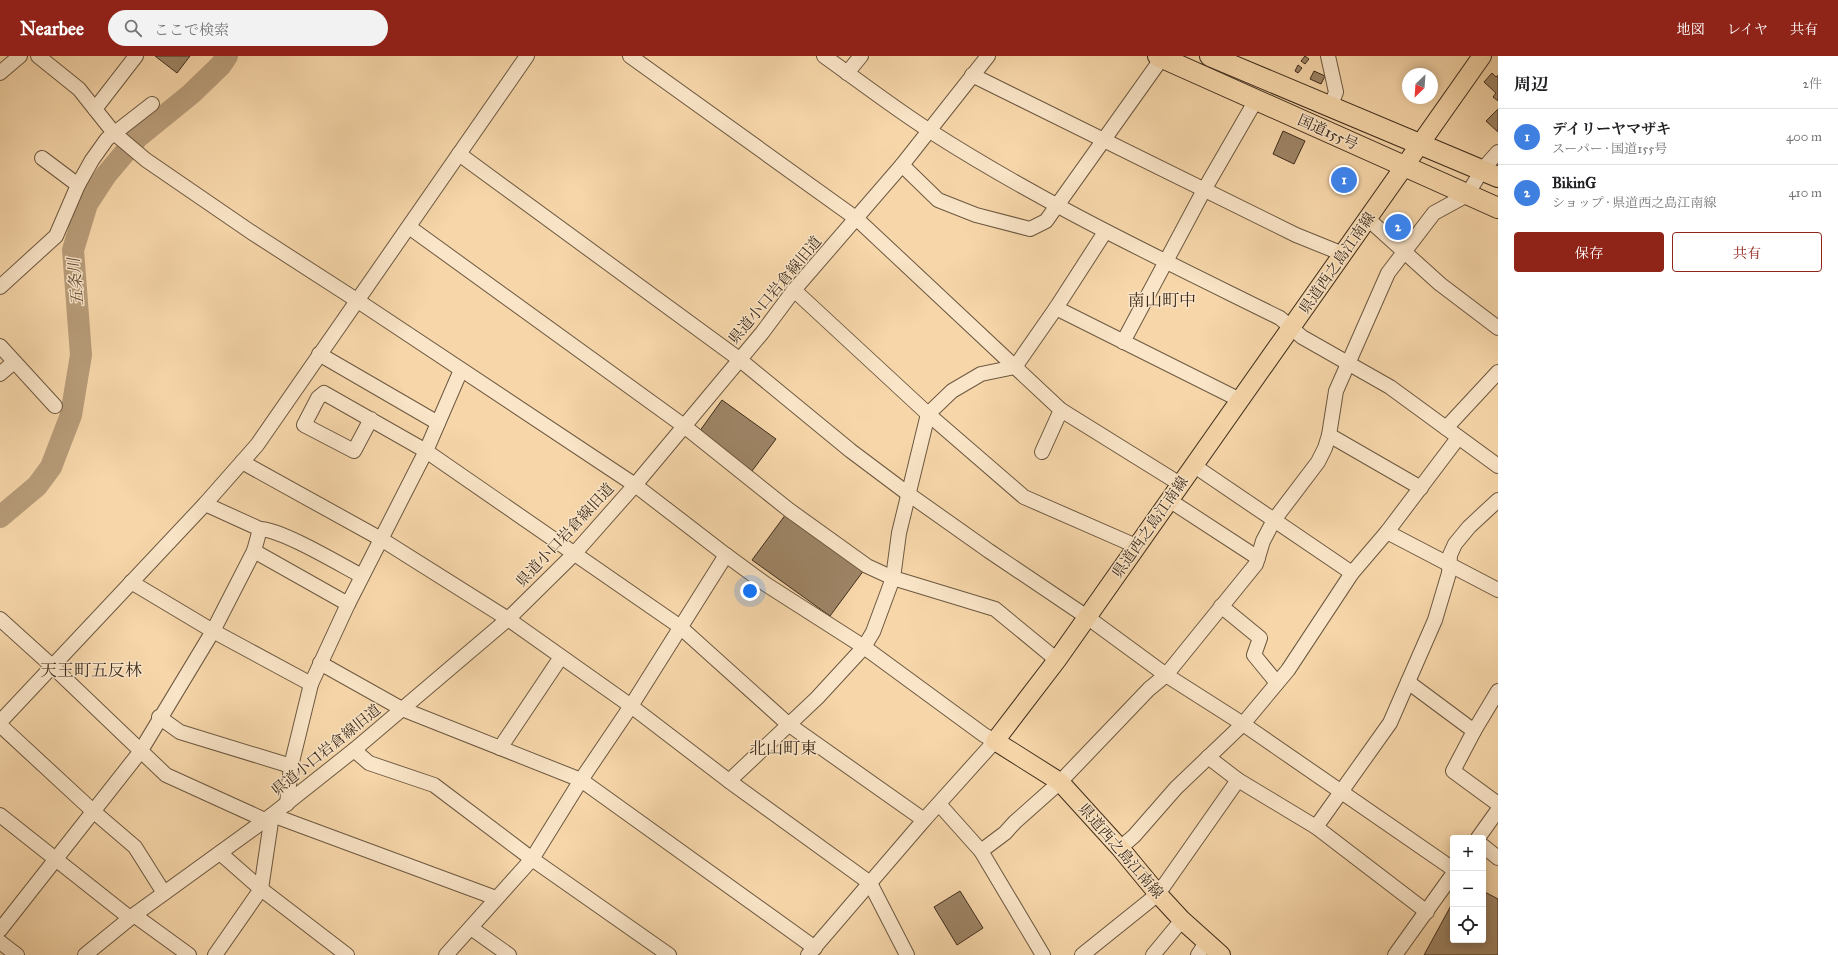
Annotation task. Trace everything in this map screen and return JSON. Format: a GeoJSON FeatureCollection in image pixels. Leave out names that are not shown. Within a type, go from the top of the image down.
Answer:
{"type":"FeatureCollection","features":[{"type":"Feature","properties":{"kind":"highway","name":"国道155号"},"geometry":{"type":"LineString","coordinates":[[1210,56],[1330,108],[1421,144],[1490,174]]}},
{"type":"Feature","properties":{"kind":"highway","name":"国道155号"},"geometry":{"type":"LineString","coordinates":[[1160,57],[1498,208]]}},
{"type":"Feature","properties":{"kind":"main road","name":"県道西之島江南線"},"geometry":{"type":"LineString","coordinates":[[1221,955],[1202,949],[1182,920],[1158,894],[1120,848],[1060,782],[996,741],[1057,660],[1482,56]]}},
{"type":"Feature","properties":{"kind":"street"},"geometry":{"type":"LineString","coordinates":[[0,73],[20,56]]}},
{"type":"Feature","properties":{"kind":"street"},"geometry":{"type":"LineString","coordinates":[[38,56],[79,89],[115,135],[146,160],[251,232],[358,301],[635,485],[767,585],[864,647],[984,735],[996,741],[924,820],[811,951],[581,780],[402,709],[320,663]]}},
{"type":"Feature","properties":{"kind":"street"},"geometry":{"type":"LineString","coordinates":[[95,109],[136,56]]}},
{"type":"Feature","properties":{"kind":"street"},"geometry":{"type":"LineString","coordinates":[[164,893],[135,847],[93,811],[0,724],[52,666],[206,504],[257,445],[527,56]]}},
{"type":"Feature","properties":{"kind":"street"},"geometry":{"type":"LineString","coordinates":[[630,56],[857,219],[1061,410],[1180,484]]}},
{"type":"Feature","properties":{"kind":"street"},"geometry":{"type":"LineString","coordinates":[[824,56],[930,131],[1056,206],[1105,232],[1280,318],[1302,337],[1390,387],[1498,466]]}},
{"type":"Feature","properties":{"kind":"street"},"geometry":{"type":"LineString","coordinates":[[847,73],[861,56]]}},
{"type":"Feature","properties":{"kind":"street","name":"県道小口岩倉線旧道"},"geometry":{"type":"LineString","coordinates":[[85,955],[132,916],[269,818],[354,750],[508,619],[574,554],[635,485],[762,333],[794,290],[857,219],[902,165],[988,56]]}},
{"type":"Feature","properties":{"kind":"street"},"geometry":{"type":"LineString","coordinates":[[1328,56],[1336,92],[1330,108]]}},
{"type":"Feature","properties":{"kind":"street"},"geometry":{"type":"LineString","coordinates":[[902,165],[938,200],[976,215],[1030,229],[1046,221],[1160,57]]}},
{"type":"Feature","properties":{"kind":"street"},"geometry":{"type":"LineString","coordinates":[[972,75],[1296,235],[1343,254]]}},
{"type":"Feature","properties":{"kind":"street"},"geometry":{"type":"LineString","coordinates":[[1123,342],[1167,262],[1204,190],[1256,100]]}},
{"type":"Feature","properties":{"kind":"street"},"geometry":{"type":"LineString","coordinates":[[0,287],[56,236],[78,185],[98,150],[152,104]]}},
{"type":"Feature","properties":{"kind":"street"},"geometry":{"type":"LineString","coordinates":[[980,851],[1005,833],[1015,822],[1060,782],[1149,689],[1166,674],[1256,564],[1263,542],[1274,520],[1318,462],[1329,435],[1336,391],[1388,273],[1434,213],[1467,195],[1490,174],[1498,152]]}},
{"type":"Feature","properties":{"kind":"street"},"geometry":{"type":"LineString","coordinates":[[459,154],[739,359],[851,451],[908,493],[989,551],[1087,617],[1166,674],[1243,724],[1450,867]]}},
{"type":"Feature","properties":{"kind":"street"},"geometry":{"type":"LineString","coordinates":[[42,158],[78,185]]}},
{"type":"Feature","properties":{"kind":"street"},"geometry":{"type":"LineString","coordinates":[[1368,219],[1440,284],[1498,328]]}},
{"type":"Feature","properties":{"kind":"street"},"geometry":{"type":"LineString","coordinates":[[409,227],[684,426],[795,514],[867,566],[893,578],[995,609],[1057,660]]}},
{"type":"Feature","properties":{"kind":"street"},"geometry":{"type":"LineString","coordinates":[[729,781],[817,698],[864,647],[873,632],[893,578],[899,533],[928,414],[952,391],[981,374],[1015,367],[1056,308],[1105,232]]}},
{"type":"Feature","properties":{"kind":"street"},"geometry":{"type":"LineString","coordinates":[[794,290],[928,414],[1024,497],[1136,546]]}},
{"type":"Feature","properties":{"kind":"street"},"geometry":{"type":"LineString","coordinates":[[1056,308],[1240,400]]}},
{"type":"Feature","properties":{"kind":"street"},"geometry":{"type":"LineString","coordinates":[[0,346],[55,406]]}},
{"type":"Feature","properties":{"kind":"street"},"geometry":{"type":"LineString","coordinates":[[319,354],[438,423]]}},
{"type":"Feature","properties":{"kind":"street"},"geometry":{"type":"LineString","coordinates":[[0,374],[14,362]]}},
{"type":"Feature","properties":{"kind":"street"},"geometry":{"type":"LineString","coordinates":[[287,804],[291,766],[311,684],[348,604],[426,451],[461,370]]}},
{"type":"Feature","properties":{"kind":"street"},"geometry":{"type":"LineString","coordinates":[[1446,428],[1498,372]]}},
{"type":"Feature","properties":{"kind":"street"},"geometry":{"type":"LineString","coordinates":[[371,419],[354,451],[304,425],[318,398],[324,393],[371,419],[426,451],[679,626],[788,724],[924,820]]}},
{"type":"Feature","properties":{"kind":"street"},"geometry":{"type":"LineString","coordinates":[[1042,452],[1061,410]]}},
{"type":"Feature","properties":{"kind":"street"},"geometry":{"type":"LineString","coordinates":[[1329,435],[1421,488]]}},
{"type":"Feature","properties":{"kind":"street"},"geometry":{"type":"LineString","coordinates":[[1120,848],[1134,836],[1176,788],[1243,724],[1277,683],[1352,573],[1387,532],[1458,438]]}},
{"type":"Feature","properties":{"kind":"street"},"geometry":{"type":"LineString","coordinates":[[242,462],[381,540],[508,619],[631,706],[729,781],[870,883],[907,955]]}},
{"type":"Feature","properties":{"kind":"street"},"geometry":{"type":"LineString","coordinates":[[1193,466],[1352,573]]}},
{"type":"Feature","properties":{"kind":"street"},"geometry":{"type":"LineString","coordinates":[[1169,500],[1258,558]]}},
{"type":"Feature","properties":{"kind":"street"},"geometry":{"type":"LineString","coordinates":[[1316,827],[1390,723],[1435,620],[1448,573],[1450,555],[1455,544],[1469,527],[1498,500]]}},
{"type":"Feature","properties":{"kind":"street"},"geometry":{"type":"LineString","coordinates":[[206,504],[260,529],[300,544],[362,576]]}},
{"type":"Feature","properties":{"kind":"street"},"geometry":{"type":"LineString","coordinates":[[0,930],[140,752],[159,717],[213,631],[254,551],[260,529]]}},
{"type":"Feature","properties":{"kind":"street"},"geometry":{"type":"LineString","coordinates":[[1387,532],[1449,563],[1498,590]]}},
{"type":"Feature","properties":{"kind":"street"},"geometry":{"type":"LineString","coordinates":[[254,551],[348,604]]}},
{"type":"Feature","properties":{"kind":"street"},"geometry":{"type":"LineString","coordinates":[[446,955],[532,858],[581,780],[631,706],[679,626],[726,555]]}},
{"type":"Feature","properties":{"kind":"street"},"geometry":{"type":"LineString","coordinates":[[131,582],[213,631],[311,684]]}},
{"type":"Feature","properties":{"kind":"street"},"geometry":{"type":"LineString","coordinates":[[1221,606],[1260,638],[1254,655],[1277,683]]}},
{"type":"Feature","properties":{"kind":"street"},"geometry":{"type":"LineString","coordinates":[[0,619],[52,666],[140,752],[166,775],[269,818],[496,898]]}},
{"type":"Feature","properties":{"kind":"street"},"geometry":{"type":"LineString","coordinates":[[500,748],[561,657]]}},
{"type":"Feature","properties":{"kind":"street"},"geometry":{"type":"LineString","coordinates":[[1408,682],[1474,731]]}},
{"type":"Feature","properties":{"kind":"street"},"geometry":{"type":"LineString","coordinates":[[1498,691],[1493,711],[1474,731],[1453,771],[1498,804]]}},
{"type":"Feature","properties":{"kind":"street"},"geometry":{"type":"LineString","coordinates":[[159,717],[180,732],[291,766]]}},
{"type":"Feature","properties":{"kind":"street"},"geometry":{"type":"LineString","coordinates":[[354,750],[369,763],[434,785],[532,858],[669,955]]}},
{"type":"Feature","properties":{"kind":"street"},"geometry":{"type":"LineString","coordinates":[[1208,757],[1238,780],[1316,827],[1427,912]]}},
{"type":"Feature","properties":{"kind":"street"},"geometry":{"type":"LineString","coordinates":[[1082,955],[1158,894],[1238,780]]}},
{"type":"Feature","properties":{"kind":"street"},"geometry":{"type":"LineString","coordinates":[[939,804],[980,851],[1043,955]]}},
{"type":"Feature","properties":{"kind":"street"},"geometry":{"type":"LineString","coordinates":[[1480,835],[1498,810]]}},
{"type":"Feature","properties":{"kind":"street"},"geometry":{"type":"LineString","coordinates":[[0,815],[132,916],[189,955]]}},
{"type":"Feature","properties":{"kind":"street"},"geometry":{"type":"LineString","coordinates":[[215,955],[261,889],[269,818]]}},
{"type":"Feature","properties":{"kind":"street"},"geometry":{"type":"LineString","coordinates":[[1486,848],[1498,858]]}},
{"type":"Feature","properties":{"kind":"street"},"geometry":{"type":"LineString","coordinates":[[220,853],[261,889],[346,955]]}},
{"type":"Feature","properties":{"kind":"street"},"geometry":{"type":"LineString","coordinates":[[1395,955],[1450,878]]}},
{"type":"Feature","properties":{"kind":"street"},"geometry":{"type":"LineString","coordinates":[[1153,955],[1182,920]]}},
{"type":"Feature","properties":{"kind":"street"},"geometry":{"type":"LineString","coordinates":[[471,928],[509,955]]}},
{"type":"Feature","properties":{"kind":"street"},"geometry":{"type":"LineString","coordinates":[[0,942],[17,955]]}},
{"type":"Feature","properties":{"kind":"building"},"geometry":{"type":"Polygon","coordinates":[[[155,56],[190,56],[177,73],[155,56]]]}},
{"type":"Feature","properties":{"kind":"building"},"geometry":{"type":"Polygon","coordinates":[[[1305,56],[1309,59],[1305,64],[1301,61],[1305,56]]]}},
{"type":"Feature","properties":{"kind":"building"},"geometry":{"type":"Polygon","coordinates":[[[1298,65],[1302,68],[1298,73],[1295,71],[1298,65]]]}},
{"type":"Feature","properties":{"kind":"building"},"geometry":{"type":"Polygon","coordinates":[[[1314,71],[1325,76],[1321,84],[1310,79],[1314,71]]]}},
{"type":"Feature","properties":{"kind":"building"},"geometry":{"type":"Polygon","coordinates":[[[1492,73],[1496,77],[1498,75],[1498,101],[1493,97],[1496,93],[1484,82],[1492,73]]]}},
{"type":"Feature","properties":{"kind":"building"},"geometry":{"type":"Polygon","coordinates":[[[1498,109],[1498,132],[1486,121],[1498,109]]]}},
{"type":"Feature","properties":{"kind":"building"},"geometry":{"type":"Polygon","coordinates":[[[1283,131],[1305,141],[1294,164],[1273,154],[1283,131]]]}},
{"type":"Feature","properties":{"kind":"building"},"geometry":{"type":"Polygon","coordinates":[[[1393,215],[1411,229],[1404,239],[1385,225],[1393,215]]]}},
{"type":"Feature","properties":{"kind":"building"},"geometry":{"type":"Polygon","coordinates":[[[722,400],[776,439],[752,471],[699,432],[722,400]]]}},
{"type":"Feature","properties":{"kind":"building"},"geometry":{"type":"Polygon","coordinates":[[[789,510],[867,566],[830,616],[752,560],[789,510]]]}},
{"type":"Feature","properties":{"kind":"building"},"geometry":{"type":"Polygon","coordinates":[[[960,891],[983,928],[957,945],[934,907],[960,891]]]}},
{"type":"Feature","properties":{"kind":"building"},"geometry":{"type":"Polygon","coordinates":[[[1486,893],[1498,899],[1498,955],[1424,955],[1450,907],[1450,943],[1486,943],[1486,893]]]}},
{"type":"Feature","properties":{"kind":"waterway","name":"五条川"},"geometry":{"type":"LineString","coordinates":[[0,517],[37,486],[51,467],[71,415],[81,355],[73,250],[87,204],[106,175],[138,137],[191,94],[221,65],[227,56]]}},
{"type":"Feature","properties":{"kind":"place","name":"デイリーヤマザキ"},"geometry":{"type":"Point","coordinates":[1344,180]}},
{"type":"Feature","properties":{"kind":"place","name":"BikinG"},"geometry":{"type":"Point","coordinates":[1398,227]}},
{"type":"Feature","properties":{"kind":"district","name":"南山町中"},"geometry":{"type":"Point","coordinates":[1162,300]}},
{"type":"Feature","properties":{"kind":"district","name":"天王町五反林"},"geometry":{"type":"Point","coordinates":[91,670]}},
{"type":"Feature","properties":{"kind":"district","name":"北山町東"},"geometry":{"type":"Point","coordinates":[783,748]}}]}
